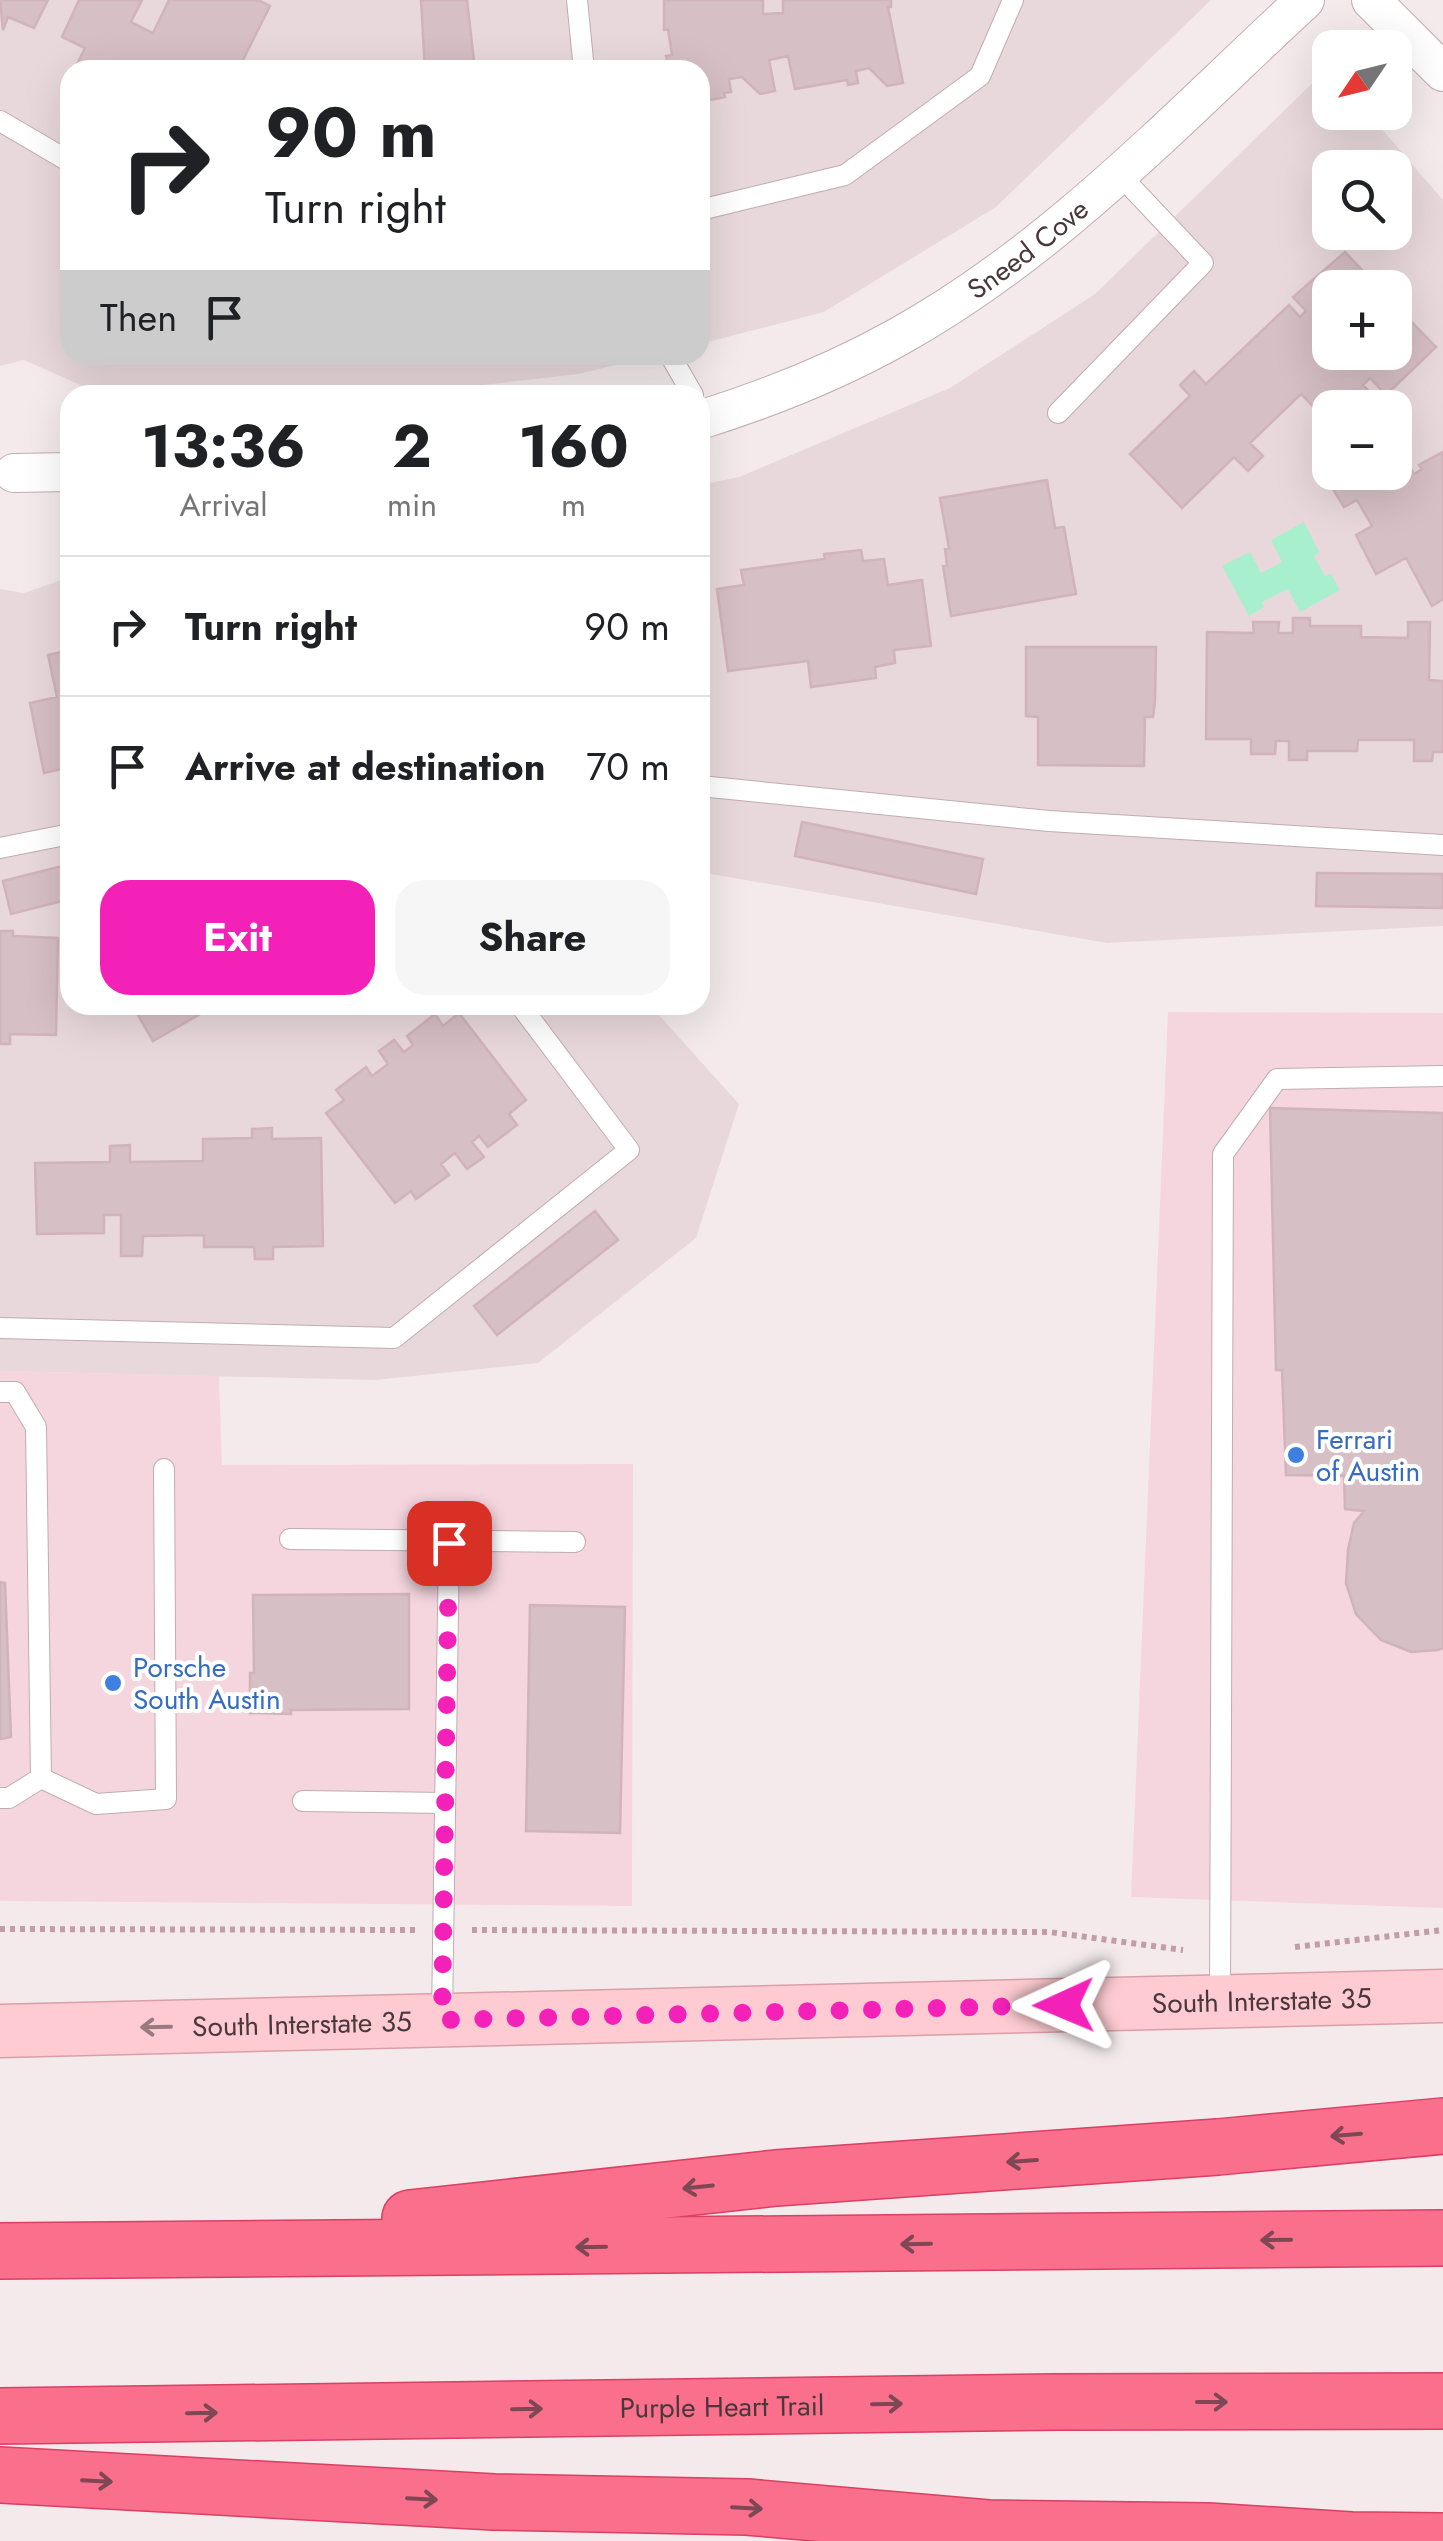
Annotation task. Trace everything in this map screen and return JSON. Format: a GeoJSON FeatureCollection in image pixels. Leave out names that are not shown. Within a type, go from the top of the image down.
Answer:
{"type":"FeatureCollection","features":[{"type":"Feature","properties":{"kind":"highway"},"geometry":{"type":"LineString","coordinates":[[91,2252],[776,2178],[1218,2147],[1443,2126]]}},
{"type":"Feature","properties":{"kind":"highway"},"geometry":{"type":"LineString","coordinates":[[0,2251],[1443,2238]]}},
{"type":"Feature","properties":{"kind":"highway","name":"Purple Heart Trail"},"geometry":{"type":"LineString","coordinates":[[0,2416],[1058,2402],[1443,2401]]}},
{"type":"Feature","properties":{"kind":"highway"},"geometry":{"type":"LineString","coordinates":[[0,2475],[494,2502],[747,2507],[988,2528],[1208,2531],[1443,2541]]}},
{"type":"Feature","properties":{"kind":"main road","name":"South Interstate 35"},"geometry":{"type":"LineString","coordinates":[[0,2031],[442,2020],[1220,1978],[1443,1996]]}},
{"type":"Feature","properties":{"kind":"street","name":"Sneed Cove"},"geometry":{"type":"LineString","coordinates":[[710,408],[791,388],[897,338],[992,276],[1077,210],[1305,0]]}},
{"type":"Feature","properties":{"kind":"street"},"geometry":{"type":"LineString","coordinates":[[1371,0],[1443,72]]}},
{"type":"Feature","properties":{"kind":"street"},"geometry":{"type":"LineString","coordinates":[[7,472],[60,472]]}},
{"type":"Feature","properties":{"kind":"lane"},"geometry":{"type":"LineString","coordinates":[[577,0],[583,60]]}},
{"type":"Feature","properties":{"kind":"lane"},"geometry":{"type":"LineString","coordinates":[[710,208],[845,174],[980,76],[1013,0]]}},
{"type":"Feature","properties":{"kind":"lane"},"geometry":{"type":"LineString","coordinates":[[0,122],[60,156]]}},
{"type":"Feature","properties":{"kind":"lane"},"geometry":{"type":"LineString","coordinates":[[1058,413],[1204,263],[1118,173]]}},
{"type":"Feature","properties":{"kind":"lane"},"geometry":{"type":"LineString","coordinates":[[710,787],[1049,822],[1443,844]]}},
{"type":"Feature","properties":{"kind":"lane"},"geometry":{"type":"LineString","coordinates":[[0,848],[60,836]]}},
{"type":"Feature","properties":{"kind":"lane"},"geometry":{"type":"LineString","coordinates":[[0,1328],[394,1338],[629,1150],[528,1015]]}},
{"type":"Feature","properties":{"kind":"lane"},"geometry":{"type":"LineString","coordinates":[[1220,1978],[1223,1154],[1277,1080],[1443,1076]]}},
{"type":"Feature","properties":{"kind":"lane"},"geometry":{"type":"LineString","coordinates":[[0,1392],[15,1392],[36,1427],[41,1778]]}},
{"type":"Feature","properties":{"kind":"lane"},"geometry":{"type":"LineString","coordinates":[[41,1778],[96,1804],[166,1799],[164,1469]]}},
{"type":"Feature","properties":{"kind":"lane"},"geometry":{"type":"LineString","coordinates":[[290,1540],[575,1542]]}},
{"type":"Feature","properties":{"kind":"lane"},"geometry":{"type":"LineString","coordinates":[[442,2020],[449,1543]]}},
{"type":"Feature","properties":{"kind":"lane"},"geometry":{"type":"LineString","coordinates":[[0,1798],[9,1798],[41,1778]]}},
{"type":"Feature","properties":{"kind":"lane"},"geometry":{"type":"LineString","coordinates":[[303,1800],[445,1803]]}},
{"type":"Feature","properties":{"kind":"path"},"geometry":{"type":"LineString","coordinates":[[0,1929],[1049,1932],[1220,1978]]}},
{"type":"Feature","properties":{"kind":"path"},"geometry":{"type":"LineString","coordinates":[[1294,1947],[1443,1930]]}},
{"type":"Feature","properties":{"kind":"shaded area"},"geometry":{"type":"Polygon","coordinates":[[[0,0],[1211,0],[996,207],[824,312],[710,341],[710,60],[60,60],[60,365],[615,365],[579,374],[483,385],[80,385],[24,360],[0,366],[0,0]]]}},
{"type":"Feature","properties":{"kind":"shaded area"},"geometry":{"type":"Polygon","coordinates":[[[1312,84],[1312,130],[1383,130],[1400,150],[1312,150],[1312,250],[1412,250],[1412,164],[1443,200],[1443,926],[1107,943],[710,874],[710,483],[739,477],[950,388],[1095,294],[1312,84]]]}},
{"type":"Feature","properties":{"kind":"shaded area"},"geometry":{"type":"Polygon","coordinates":[[[1304,522],[1319,552],[1314,556],[1325,576],[1331,574],[1340,590],[1300,612],[1288,589],[1262,602],[1264,607],[1249,616],[1222,566],[1250,552],[1261,573],[1282,562],[1271,540],[1304,522]]]}},
{"type":"Feature","properties":{"kind":"shaded area"},"geometry":{"type":"Polygon","coordinates":[[[60,580],[60,1015],[659,1015],[739,1104],[696,1238],[538,1363],[375,1380],[0,1371],[0,589],[24,593],[60,580]]]}},
{"type":"Feature","properties":{"kind":"shaded area","name":"Ferrari of Austin"},"geometry":{"type":"Polygon","coordinates":[[[1168,1012],[1443,1013],[1443,1908],[1131,1897],[1168,1012]]]}},
{"type":"Feature","properties":{"kind":"shaded area"},"geometry":{"type":"Polygon","coordinates":[[[0,1371],[219,1376],[222,1465],[633,1464],[632,1906],[0,1901],[0,1371]]]}},
{"type":"Feature","properties":{"kind":"building"},"geometry":{"type":"Polygon","coordinates":[[[0,0],[48,0],[34,28],[8,17],[3,30],[0,0]]]}},
{"type":"Feature","properties":{"kind":"building"},"geometry":{"type":"Polygon","coordinates":[[[79,0],[142,0],[131,22],[153,33],[169,0],[258,0],[270,6],[243,60],[79,60],[85,48],[62,37],[79,0]]]}},
{"type":"Feature","properties":{"kind":"building"},"geometry":{"type":"Polygon","coordinates":[[[421,0],[467,0],[474,60],[424,60],[421,0]]]}},
{"type":"Feature","properties":{"kind":"building"},"geometry":{"type":"Polygon","coordinates":[[[664,0],[763,0],[763,14],[783,13],[783,0],[891,0],[888,7],[903,83],[887,86],[869,68],[856,71],[858,83],[848,85],[847,80],[795,89],[788,56],[769,60],[775,91],[760,94],[742,77],[729,79],[731,92],[724,93],[725,97],[710,100],[710,60],[667,60],[666,56],[672,55],[668,29],[664,30],[664,0]]]}},
{"type":"Feature","properties":{"kind":"building"},"geometry":{"type":"Polygon","coordinates":[[[1345,252],[1362,270],[1324,270],[1345,252]]]}},
{"type":"Feature","properties":{"kind":"building"},"geometry":{"type":"Polygon","coordinates":[[[1312,281],[1312,370],[1412,370],[1412,322],[1436,347],[1391,390],[1381,390],[1370,378],[1363,385],[1368,390],[1312,390],[1312,405],[1301,394],[1250,443],[1263,456],[1248,471],[1234,457],[1182,508],[1130,454],[1190,396],[1180,385],[1194,371],[1206,384],[1289,305],[1300,317],[1306,311],[1293,297],[1312,281]]]}},
{"type":"Feature","properties":{"kind":"building"},"geometry":{"type":"Polygon","coordinates":[[[1443,452],[1443,599],[1432,606],[1406,558],[1376,574],[1356,535],[1372,526],[1357,500],[1344,507],[1333,490],[1412,490],[1412,470],[1414,474],[1422,469],[1419,465],[1443,452]]]}},
{"type":"Feature","properties":{"kind":"building"},"geometry":{"type":"Polygon","coordinates":[[[1047,480],[1055,528],[1064,527],[1076,594],[951,616],[943,566],[947,565],[945,549],[949,548],[940,498],[1047,480]]]}},
{"type":"Feature","properties":{"kind":"building"},"geometry":{"type":"Polygon","coordinates":[[[861,550],[863,561],[884,559],[888,585],[922,580],[931,646],[894,650],[895,663],[875,667],[876,678],[811,687],[808,661],[728,671],[717,589],[744,585],[741,570],[861,550]]]}},
{"type":"Feature","properties":{"kind":"building"},"geometry":{"type":"Polygon","coordinates":[[[1293,618],[1310,618],[1310,626],[1361,626],[1361,637],[1408,638],[1408,622],[1430,622],[1429,680],[1443,681],[1443,752],[1433,752],[1432,761],[1414,761],[1414,740],[1358,740],[1357,751],[1307,751],[1307,760],[1289,760],[1289,741],[1276,741],[1275,754],[1251,754],[1251,739],[1206,739],[1207,632],[1254,633],[1253,622],[1279,622],[1278,633],[1293,633],[1293,618]]]}},
{"type":"Feature","properties":{"kind":"building"},"geometry":{"type":"Polygon","coordinates":[[[1026,647],[1156,647],[1155,701],[1153,717],[1145,717],[1144,766],[1038,765],[1038,717],[1026,716],[1026,647]]]}},
{"type":"Feature","properties":{"kind":"building"},"geometry":{"type":"Polygon","coordinates":[[[60,652],[60,769],[44,773],[30,703],[57,697],[48,655],[60,652]]]}},
{"type":"Feature","properties":{"kind":"building"},"geometry":{"type":"Polygon","coordinates":[[[802,822],[983,859],[976,894],[795,856],[802,822]]]}},
{"type":"Feature","properties":{"kind":"building"},"geometry":{"type":"Polygon","coordinates":[[[60,867],[60,902],[11,914],[3,881],[60,867]]]}},
{"type":"Feature","properties":{"kind":"building"},"geometry":{"type":"Polygon","coordinates":[[[1317,873],[1443,874],[1443,908],[1316,906],[1317,873]]]}},
{"type":"Feature","properties":{"kind":"building"},"geometry":{"type":"Polygon","coordinates":[[[0,931],[13,931],[13,936],[58,938],[56,1035],[10,1034],[10,1044],[0,1044],[0,931]]]}},
{"type":"Feature","properties":{"kind":"building"},"geometry":{"type":"Polygon","coordinates":[[[138,1015],[198,1015],[153,1041],[138,1015]]]}},
{"type":"Feature","properties":{"kind":"building"},"geometry":{"type":"Polygon","coordinates":[[[434,1015],[443,1026],[461,1015],[526,1100],[509,1114],[517,1125],[488,1147],[479,1136],[472,1142],[484,1157],[467,1169],[455,1153],[441,1164],[449,1175],[416,1199],[411,1191],[395,1203],[326,1113],[344,1100],[336,1090],[366,1067],[372,1076],[388,1064],[379,1051],[394,1040],[404,1052],[413,1045],[407,1036],[434,1015]]]}},
{"type":"Feature","properties":{"kind":"building"},"geometry":{"type":"Polygon","coordinates":[[[1270,1108],[1443,1113],[1443,1648],[1438,1650],[1411,1652],[1381,1640],[1356,1614],[1346,1583],[1348,1550],[1354,1523],[1364,1511],[1345,1509],[1344,1476],[1286,1475],[1282,1370],[1276,1370],[1270,1108]]]}},
{"type":"Feature","properties":{"kind":"building"},"geometry":{"type":"Polygon","coordinates":[[[272,1128],[272,1139],[321,1138],[323,1246],[273,1247],[273,1259],[255,1259],[254,1247],[204,1247],[204,1235],[143,1236],[142,1256],[121,1256],[121,1215],[104,1215],[104,1233],[37,1234],[35,1163],[110,1162],[110,1146],[130,1145],[130,1162],[203,1161],[203,1139],[252,1138],[252,1129],[272,1128]]]}},
{"type":"Feature","properties":{"kind":"building"},"geometry":{"type":"Polygon","coordinates":[[[595,1211],[618,1240],[497,1335],[474,1306],[595,1211]]]}},
{"type":"Feature","properties":{"kind":"building"},"geometry":{"type":"Polygon","coordinates":[[[0,1582],[5,1583],[11,1737],[0,1739],[0,1582]]]}},
{"type":"Feature","properties":{"kind":"building"},"geometry":{"type":"Polygon","coordinates":[[[409,1594],[409,1709],[250,1713],[253,1595],[409,1594]]]}},
{"type":"Feature","properties":{"kind":"building"},"geometry":{"type":"Polygon","coordinates":[[[530,1605],[625,1607],[620,1833],[526,1831],[530,1605]]]}},
{"type":"Feature","properties":{"kind":"place","name":"Ferrari of Austin"},"geometry":{"type":"Point","coordinates":[1296,1455]}},
{"type":"Feature","properties":{"kind":"place","name":"Porsche South Austin"},"geometry":{"type":"Point","coordinates":[113,1683]}},
{"type":"Feature","properties":{"kind":"route"},"geometry":{"type":"LineString","coordinates":[[449,1543],[442,2020],[1064,2005]]}}]}
